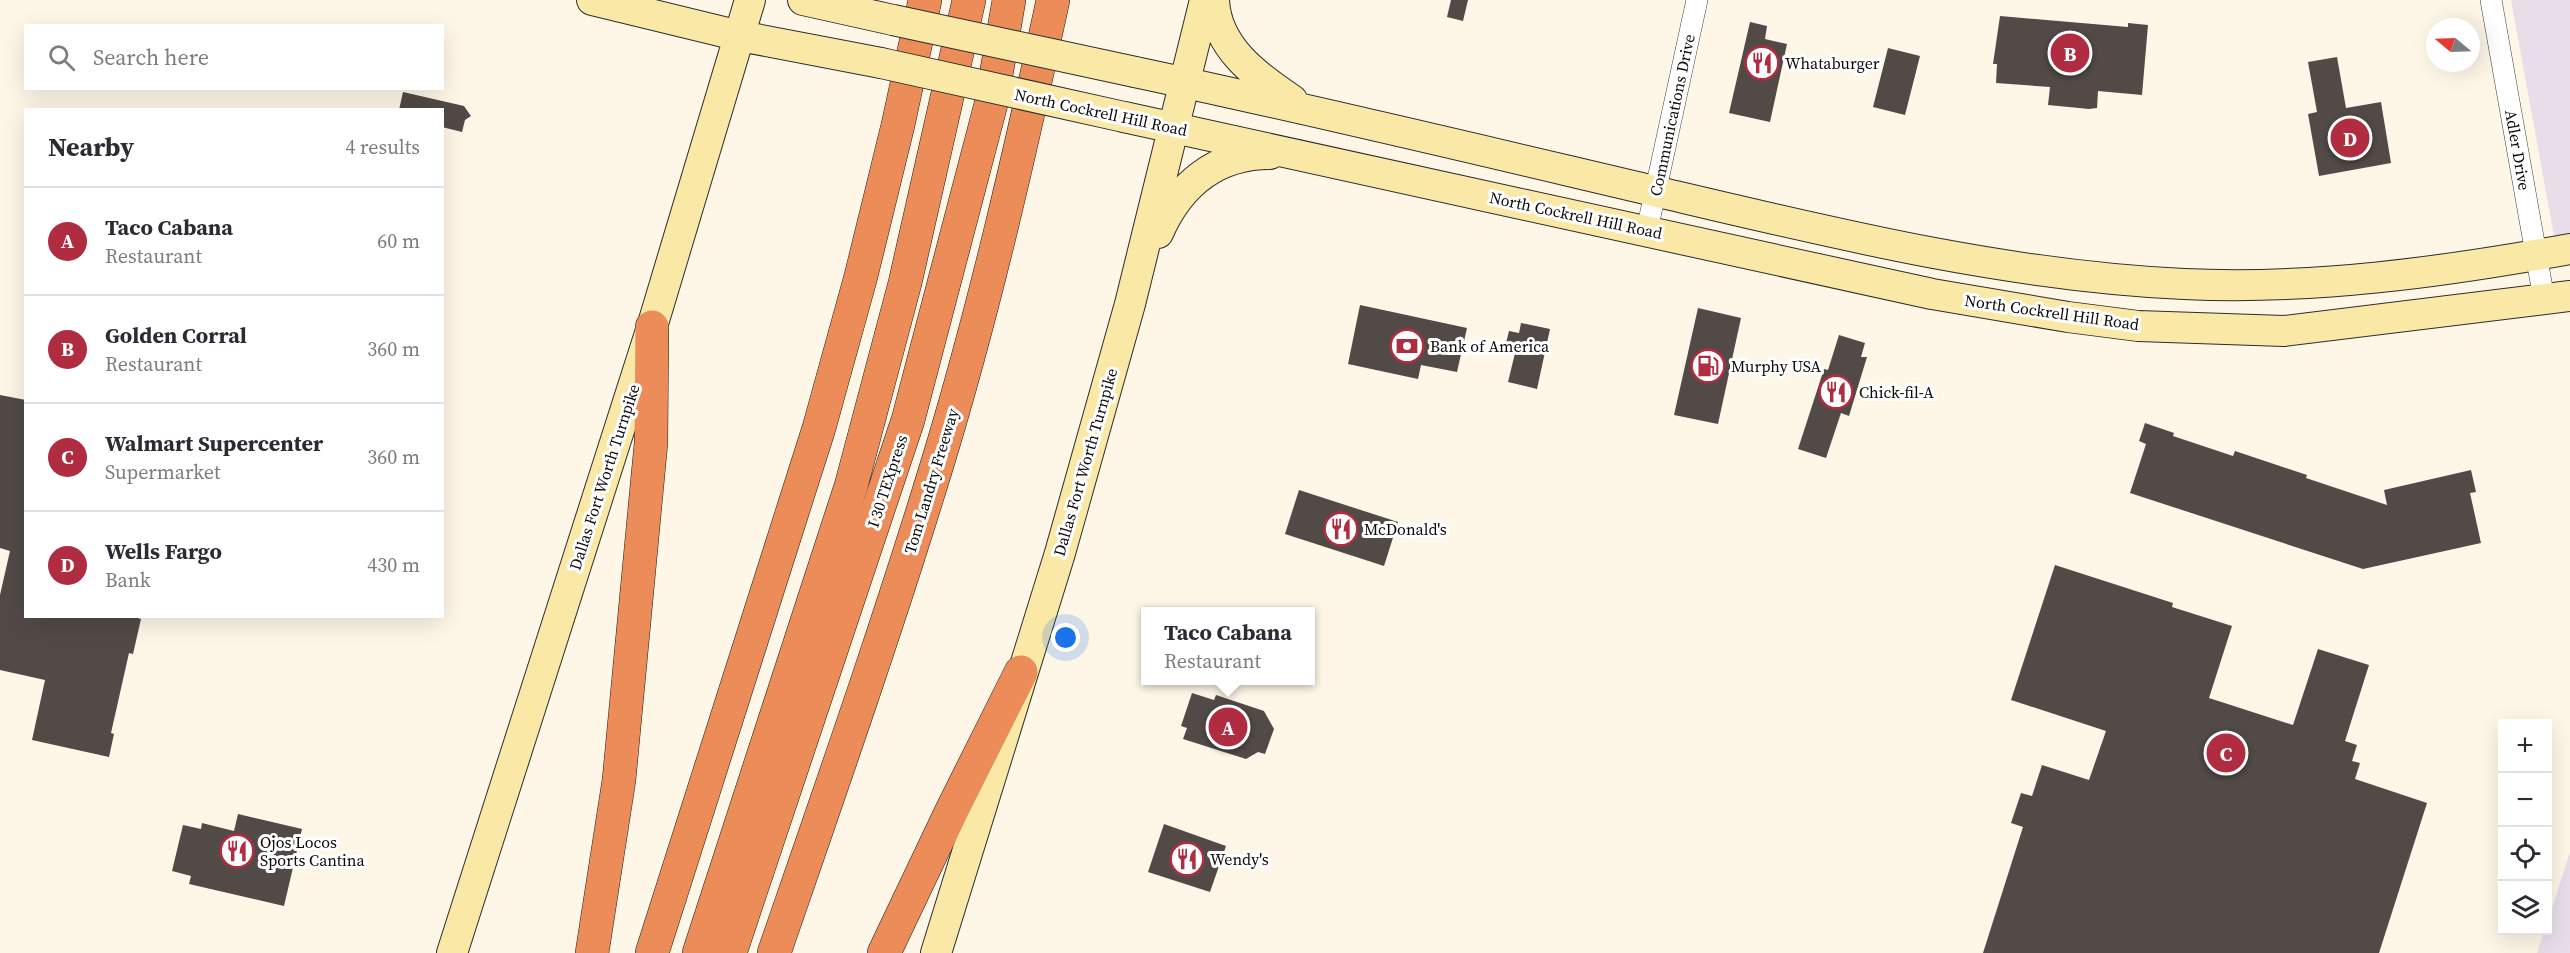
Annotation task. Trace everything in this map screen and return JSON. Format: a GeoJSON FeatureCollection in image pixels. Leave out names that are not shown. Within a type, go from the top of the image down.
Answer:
{"type":"FeatureCollection","features":[{"type":"Feature","properties":{"kind":"highway"},"geometry":{"type":"LineString","coordinates":[[652,953],[819,428],[892,148],[925,0]]}},
{"type":"Feature","properties":{"kind":"highway"},"geometry":{"type":"LineString","coordinates":[[699,953],[854,475],[906,284],[969,0]]}},
{"type":"Feature","properties":{"kind":"highway","name":"I 30 TEXpress"},"geometry":{"type":"LineString","coordinates":[[730,953],[908,420],[991,104],[1010,0]]}},
{"type":"Feature","properties":{"kind":"highway","name":"Tom Landry Freeway"},"geometry":{"type":"LineString","coordinates":[[774,953],[893,605],[940,453],[983,301],[1020,150],[1053,0]]}},
{"type":"Feature","properties":{"kind":"highway"},"geometry":{"type":"LineString","coordinates":[[592,953],[619,780],[651,442],[652,327]]}},
{"type":"Feature","properties":{"kind":"highway"},"geometry":{"type":"LineString","coordinates":[[884,953],[952,810],[1022,672]]}},
{"type":"Feature","properties":{"kind":"main road","name":"North Cockrell Hill Road"},"geometry":{"type":"LineString","coordinates":[[592,0],[740,36],[881,63],[1932,294],[2068,317],[2138,326],[2284,331],[2557,298]]}},
{"type":"Feature","properties":{"kind":"main road","name":"Dallas Fort Worth Turnpike"},"geometry":{"type":"LineString","coordinates":[[452,953],[652,327],[750,0]]}},
{"type":"Feature","properties":{"kind":"main road"},"geometry":{"type":"LineString","coordinates":[[803,0],[1184,82],[1857,239],[2073,276],[2201,284],[2299,284],[2446,270],[2570,249]]}},
{"type":"Feature","properties":{"kind":"main road","name":"Dallas Fort Worth Turnpike"},"geometry":{"type":"LineString","coordinates":[[936,953],[979,821],[1022,672],[1060,553],[1135,285],[1205,0]]}},
{"type":"Feature","properties":{"kind":"main road"},"geometry":{"type":"LineString","coordinates":[[1214,0],[1223,36],[1236,54],[1258,78],[1307,110]]}},
{"type":"Feature","properties":{"kind":"main road"},"geometry":{"type":"LineString","coordinates":[[1135,285],[1168,209],[1191,182],[1219,165],[1255,154],[1300,154]]}},
{"type":"Feature","properties":{"kind":"main road"},"geometry":{"type":"LineString","coordinates":[[2068,317],[2073,276]]}},
{"type":"Feature","properties":{"kind":"street","name":"Communications Drive"},"geometry":{"type":"LineString","coordinates":[[1647,230],[1697,0]]}},
{"type":"Feature","properties":{"kind":"street","name":"Adler Drive"},"geometry":{"type":"LineString","coordinates":[[2491,0],[2537,255],[2557,298]]}},
{"type":"Feature","properties":{"kind":"shaded area"},"geometry":{"type":"Polygon","coordinates":[[[2511,0],[2570,0],[2570,233],[2554,236],[2511,0]]]}},
{"type":"Feature","properties":{"kind":"shaded area"},"geometry":{"type":"Polygon","coordinates":[[[2570,852],[2570,953],[2537,953],[2543,935],[2552,935],[2552,908],[2570,852]]]}},
{"type":"Feature","properties":{"kind":"building"},"geometry":{"type":"Polygon","coordinates":[[[1451,0],[1468,0],[1463,21],[1447,17],[1451,0]]]}},
{"type":"Feature","properties":{"kind":"building"},"geometry":{"type":"Polygon","coordinates":[[[2000,16],[2128,27],[2128,23],[2148,25],[2142,95],[2098,91],[2097,108],[2089,109],[2048,105],[2050,87],[1996,83],[1997,64],[1993,64],[2000,16]]]}},
{"type":"Feature","properties":{"kind":"building","name":"Whataburger"},"geometry":{"type":"Polygon","coordinates":[[[1750,22],[1767,26],[1765,39],[1787,44],[1770,122],[1729,113],[1750,22]]]}},
{"type":"Feature","properties":{"kind":"building"},"geometry":{"type":"Polygon","coordinates":[[[1888,48],[1920,56],[1905,115],[1873,107],[1888,48]]]}},
{"type":"Feature","properties":{"kind":"building"},"geometry":{"type":"Polygon","coordinates":[[[2337,57],[2346,108],[2381,102],[2391,163],[2319,176],[2308,114],[2317,112],[2308,62],[2337,57]]]}},
{"type":"Feature","properties":{"kind":"building"},"geometry":{"type":"Polygon","coordinates":[[[403,92],[464,106],[471,116],[465,120],[462,132],[444,128],[444,108],[399,108],[403,92]]]}},
{"type":"Feature","properties":{"kind":"building","name":"Bank of America"},"geometry":{"type":"Polygon","coordinates":[[[1360,305],[1467,328],[1457,372],[1421,365],[1418,379],[1348,364],[1360,305]]]}},
{"type":"Feature","properties":{"kind":"building","name":"Murphy USA"},"geometry":{"type":"Polygon","coordinates":[[[1698,308],[1741,318],[1718,424],[1674,415],[1698,308]]]}},
{"type":"Feature","properties":{"kind":"building"},"geometry":{"type":"Polygon","coordinates":[[[1521,323],[1550,329],[1537,389],[1508,382],[1516,349],[1505,347],[1509,331],[1519,333],[1521,323]]]}},
{"type":"Feature","properties":{"kind":"building","name":"Chick-fil-A"},"geometry":{"type":"Polygon","coordinates":[[[1839,335],[1865,343],[1861,357],[1867,357],[1849,416],[1841,413],[1826,458],[1798,449],[1824,369],[1828,370],[1839,335]]]}},
{"type":"Feature","properties":{"kind":"building"},"geometry":{"type":"Polygon","coordinates":[[[0,395],[24,400],[24,618],[141,619],[133,654],[129,653],[111,733],[114,734],[109,757],[32,740],[45,680],[0,670],[0,595],[10,551],[0,548],[0,395]]]}},
{"type":"Feature","properties":{"kind":"building"},"geometry":{"type":"Polygon","coordinates":[[[2145,423],[2174,433],[2173,436],[2233,456],[2235,451],[2387,505],[2384,490],[2471,470],[2476,492],[2470,493],[2481,543],[2363,569],[2130,493],[2146,444],[2139,441],[2145,423]]]}},
{"type":"Feature","properties":{"kind":"building","name":"McDonald's"},"geometry":{"type":"Polygon","coordinates":[[[1299,490],[1398,522],[1384,566],[1285,534],[1299,490]]]}},
{"type":"Feature","properties":{"kind":"building"},"geometry":{"type":"Polygon","coordinates":[[[2055,565],[2173,603],[2172,607],[2232,626],[2209,698],[2293,725],[2318,649],[2369,665],[2345,741],[2357,745],[2352,761],[2360,763],[2355,779],[2427,803],[2379,953],[1983,953],[2023,827],[2011,823],[2021,793],[2032,796],[2042,765],[2089,780],[2106,731],[2011,700],[2055,565]]]}},
{"type":"Feature","properties":{"kind":"building"},"geometry":{"type":"Polygon","coordinates":[[[1192,693],[1214,700],[1216,695],[1264,711],[1274,729],[1265,754],[1258,752],[1246,759],[1183,739],[1187,728],[1181,726],[1192,693]]]}},
{"type":"Feature","properties":{"kind":"building","name":"Ojos Locos Sports Cantina"},"geometry":{"type":"Polygon","coordinates":[[[238,814],[302,829],[284,906],[189,884],[191,876],[172,871],[183,825],[201,829],[202,823],[234,831],[238,814]]]}},
{"type":"Feature","properties":{"kind":"building","name":"Wendy's"},"geometry":{"type":"Polygon","coordinates":[[[1164,824],[1226,846],[1210,892],[1148,872],[1164,824]]]}},
{"type":"Feature","properties":{"kind":"place","name":"Golden Corral"},"geometry":{"type":"Point","coordinates":[2070,53]}},
{"type":"Feature","properties":{"kind":"place","name":"Whataburger"},"geometry":{"type":"Point","coordinates":[1762,63]}},
{"type":"Feature","properties":{"kind":"place","name":"Wells Fargo"},"geometry":{"type":"Point","coordinates":[2350,138]}},
{"type":"Feature","properties":{"kind":"place","name":"Bank of America"},"geometry":{"type":"Point","coordinates":[1407,346]}},
{"type":"Feature","properties":{"kind":"place","name":"Murphy USA"},"geometry":{"type":"Point","coordinates":[1708,366]}},
{"type":"Feature","properties":{"kind":"place","name":"Chick-fil-A"},"geometry":{"type":"Point","coordinates":[1836,392]}},
{"type":"Feature","properties":{"kind":"place","name":"McDonald's"},"geometry":{"type":"Point","coordinates":[1341,529]}},
{"type":"Feature","properties":{"kind":"place","name":"Taco Cabana"},"geometry":{"type":"Point","coordinates":[1228,727]}},
{"type":"Feature","properties":{"kind":"place","name":"Walmart Supercenter"},"geometry":{"type":"Point","coordinates":[2226,753]}},
{"type":"Feature","properties":{"kind":"place","name":"Ojos Locos Sports Cantina"},"geometry":{"type":"Point","coordinates":[237,851]}},
{"type":"Feature","properties":{"kind":"place","name":"Wendy's"},"geometry":{"type":"Point","coordinates":[1187,859]}}]}
